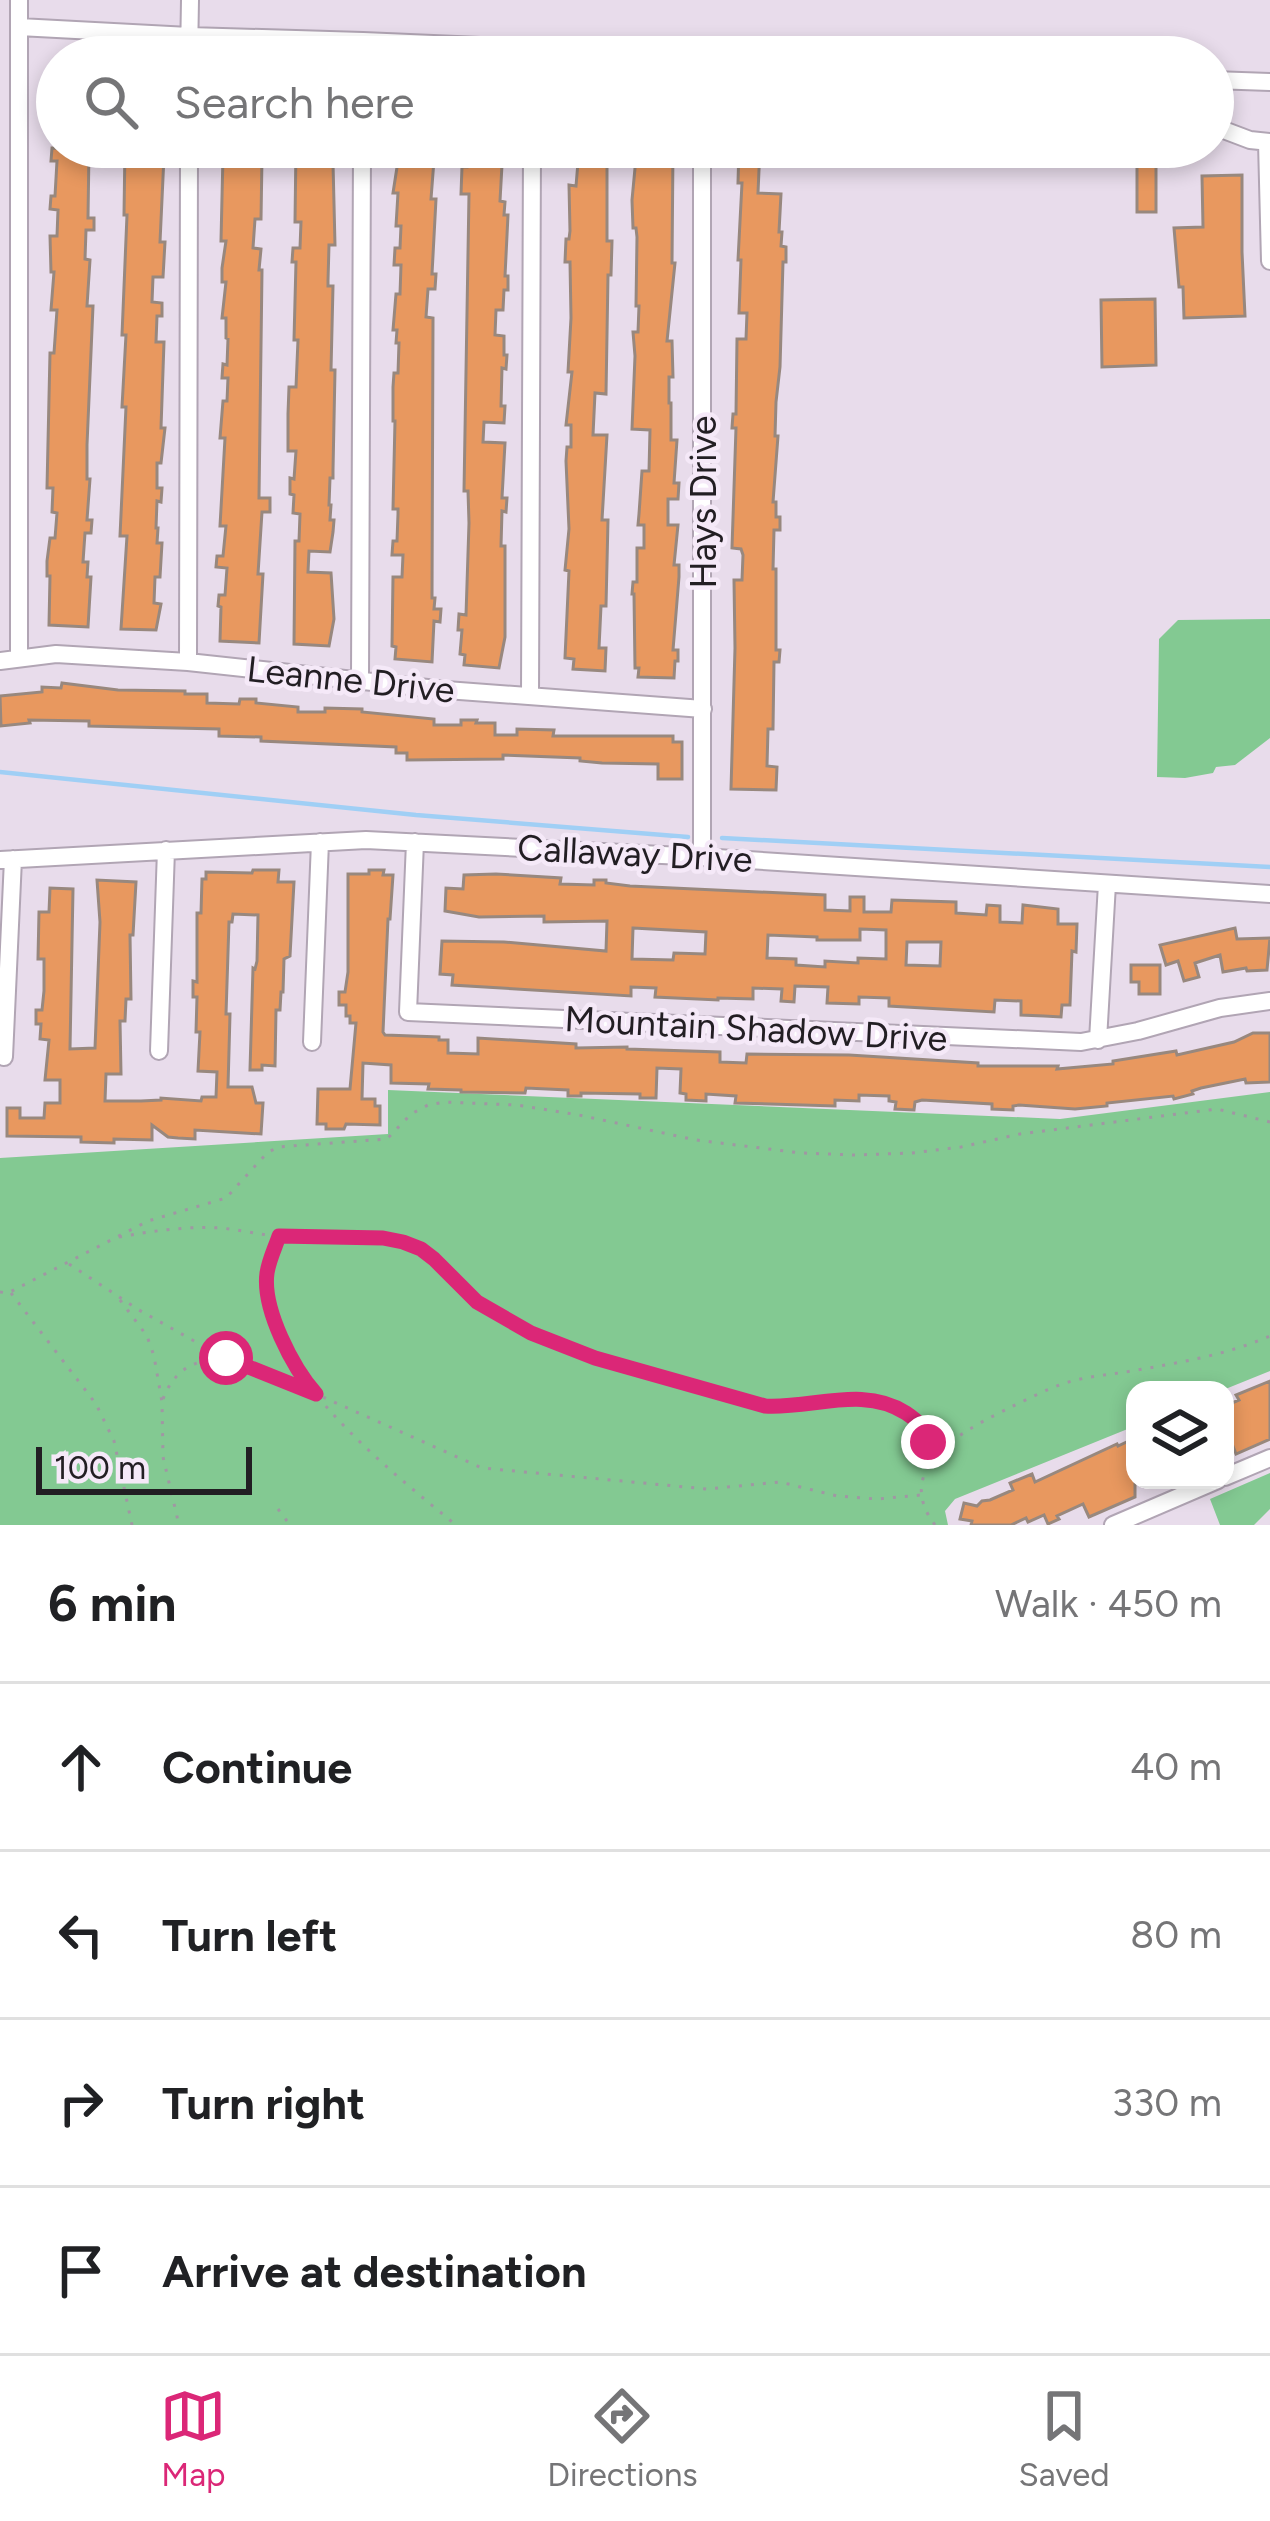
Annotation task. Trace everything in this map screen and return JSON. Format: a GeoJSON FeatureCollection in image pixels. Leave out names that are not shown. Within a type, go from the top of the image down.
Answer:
{"type":"FeatureCollection","features":[{"type":"Feature","properties":{"kind":"street"},"geometry":{"type":"LineString","coordinates":[[19,0],[20,657]]}},
{"type":"Feature","properties":{"kind":"street"},"geometry":{"type":"LineString","coordinates":[[19,27],[189,36],[190,0]]}},
{"type":"Feature","properties":{"kind":"street"},"geometry":{"type":"LineString","coordinates":[[1234,81],[1270,82]]}},
{"type":"Feature","properties":{"kind":"street"},"geometry":{"type":"LineString","coordinates":[[1234,134],[1269,142],[1270,261]]}},
{"type":"Feature","properties":{"kind":"street"},"geometry":{"type":"LineString","coordinates":[[188,662],[189,168]]}},
{"type":"Feature","properties":{"kind":"street"},"geometry":{"type":"LineString","coordinates":[[360,681],[362,168]]}},
{"type":"Feature","properties":{"kind":"street"},"geometry":{"type":"LineString","coordinates":[[530,696],[532,168]]}},
{"type":"Feature","properties":{"kind":"street","name":"Hays Drive"},"geometry":{"type":"LineString","coordinates":[[702,168],[702,856]]}},
{"type":"Feature","properties":{"kind":"street","name":"Leanne Drive"},"geometry":{"type":"LineString","coordinates":[[0,661],[56,654],[188,662],[703,709]]}},
{"type":"Feature","properties":{"kind":"street"},"geometry":{"type":"LineString","coordinates":[[311,1042],[320,842]]}},
{"type":"Feature","properties":{"kind":"street","name":"Callaway Drive"},"geometry":{"type":"LineString","coordinates":[[7,860],[320,842],[415,842],[1270,894]]}},
{"type":"Feature","properties":{"kind":"street","name":"Mountain Shadow Drive"},"geometry":{"type":"LineString","coordinates":[[415,842],[408,1012],[1081,1042],[1270,1000]]}},
{"type":"Feature","properties":{"kind":"street"},"geometry":{"type":"LineString","coordinates":[[159,1052],[166,850]]}},
{"type":"Feature","properties":{"kind":"street"},"geometry":{"type":"LineString","coordinates":[[4,1057],[7,860]]}},
{"type":"Feature","properties":{"kind":"street"},"geometry":{"type":"LineString","coordinates":[[1098,1040],[1107,884]]}},
{"type":"Feature","properties":{"kind":"street"},"geometry":{"type":"LineString","coordinates":[[1234,1473],[1270,1458]]}},
{"type":"Feature","properties":{"kind":"street"},"geometry":{"type":"LineString","coordinates":[[1113,1525],[1196,1489]]}},
{"type":"Feature","properties":{"kind":"path"},"geometry":{"type":"LineString","coordinates":[[0,1292],[10,1292],[148,1221],[226,1198],[278,1147],[387,1139],[411,1114],[445,1102],[517,1105],[696,1140],[801,1154],[911,1154],[1020,1134],[1217,1109],[1270,1122]]}},
{"type":"Feature","properties":{"kind":"path"},"geometry":{"type":"LineString","coordinates":[[117,1237],[175,1227],[403,1242],[434,1259],[497,1316],[595,1358],[765,1406],[787,1408],[844,1399],[894,1405],[926,1430],[953,1438]]}},
{"type":"Feature","properties":{"kind":"path"},"geometry":{"type":"LineString","coordinates":[[279,1236],[266,1277],[268,1298],[304,1380],[341,1424],[456,1525]]}},
{"type":"Feature","properties":{"kind":"path"},"geometry":{"type":"LineString","coordinates":[[68,1263],[226,1358],[482,1468],[707,1489],[780,1482],[837,1496],[921,1495]]}},
{"type":"Feature","properties":{"kind":"path"},"geometry":{"type":"LineString","coordinates":[[10,1292],[96,1404],[114,1441],[132,1525]]}},
{"type":"Feature","properties":{"kind":"path"},"geometry":{"type":"LineString","coordinates":[[115,1294],[147,1336],[154,1356],[162,1402],[163,1457],[178,1524]]}},
{"type":"Feature","properties":{"kind":"path"},"geometry":{"type":"LineString","coordinates":[[935,1525],[921,1495],[930,1466],[953,1438],[1058,1385],[1230,1352],[1270,1336]]}},
{"type":"Feature","properties":{"kind":"path"},"geometry":{"type":"LineString","coordinates":[[162,1402],[178,1373],[207,1359],[226,1358]]}},
{"type":"Feature","properties":{"kind":"path"},"geometry":{"type":"LineString","coordinates":[[926,1430],[930,1466]]}},
{"type":"Feature","properties":{"kind":"path"},"geometry":{"type":"LineString","coordinates":[[278,1509],[290,1525]]}},
{"type":"Feature","properties":{"kind":"green space"},"geometry":{"type":"Polygon","coordinates":[[[1270,619],[1270,738],[1235,765],[1216,767],[1213,773],[1157,777],[1159,639],[1178,620],[1270,619]]]}},
{"type":"Feature","properties":{"kind":"green space"},"geometry":{"type":"Polygon","coordinates":[[[388,1090],[1060,1119],[1270,1092],[1270,1371],[1234,1386],[1234,1381],[1126,1381],[1126,1430],[955,1499],[945,1511],[948,1525],[0,1525],[0,1158],[388,1134],[388,1090]]]}},
{"type":"Feature","properties":{"kind":"green space"},"geometry":{"type":"Polygon","coordinates":[[[1270,1473],[1270,1509],[1254,1525],[1220,1525],[1210,1499],[1270,1473]]]}},
{"type":"Feature","properties":{"kind":"building"},"geometry":{"type":"Polygon","coordinates":[[[57,168],[89,168],[88,218],[94,218],[94,230],[86,230],[85,259],[90,260],[87,306],[93,306],[87,445],[87,520],[92,520],[91,533],[85,533],[83,562],[88,562],[87,577],[91,577],[88,627],[49,625],[47,561],[57,513],[52,512],[53,488],[47,488],[50,353],[54,353],[57,310],[51,310],[50,236],[57,236],[58,210],[50,209],[51,196],[55,196],[57,168]]]}},
{"type":"Feature","properties":{"kind":"building"},"geometry":{"type":"Polygon","coordinates":[[[125,168],[163,168],[163,277],[153,277],[152,302],[162,303],[156,342],[164,342],[161,428],[165,428],[161,463],[157,463],[157,488],[162,488],[156,528],[157,543],[162,543],[154,603],[161,604],[156,630],[121,629],[127,536],[120,536],[126,407],[122,407],[125,168]]]}},
{"type":"Feature","properties":{"kind":"building"},"geometry":{"type":"Polygon","coordinates":[[[223,168],[262,168],[261,219],[255,219],[253,248],[261,249],[262,270],[259,498],[270,498],[270,512],[262,512],[259,643],[220,641],[219,595],[225,595],[227,568],[216,567],[217,556],[223,556],[226,526],[220,526],[225,438],[220,438],[228,378],[222,378],[228,339],[226,318],[222,318],[226,241],[221,241],[223,168]]]}},
{"type":"Feature","properties":{"kind":"building"},"geometry":{"type":"Polygon","coordinates":[[[296,168],[333,168],[335,245],[329,245],[328,286],[333,286],[329,505],[330,520],[334,520],[330,552],[309,551],[308,572],[331,573],[334,619],[329,646],[294,644],[295,541],[299,541],[300,514],[293,513],[294,495],[290,494],[296,451],[288,451],[288,414],[289,387],[296,387],[298,340],[294,340],[296,262],[292,262],[293,248],[300,248],[301,222],[295,222],[296,168]]]}},
{"type":"Feature","properties":{"kind":"building"},"geometry":{"type":"Polygon","coordinates":[[[397,168],[433,168],[432,274],[436,274],[435,289],[428,289],[426,317],[433,318],[432,598],[434,609],[441,609],[440,622],[434,621],[432,662],[395,659],[396,647],[392,646],[393,577],[402,577],[403,555],[392,555],[398,514],[393,509],[393,387],[399,343],[397,330],[393,330],[401,265],[394,265],[401,226],[396,226],[398,193],[393,193],[397,168]]]}},
{"type":"Feature","properties":{"kind":"building"},"geometry":{"type":"Polygon","coordinates":[[[462,168],[502,168],[500,201],[505,202],[504,215],[508,215],[508,290],[504,290],[503,310],[496,310],[495,335],[504,336],[507,355],[506,369],[502,368],[504,423],[484,422],[483,442],[505,443],[502,498],[507,498],[501,546],[505,546],[505,637],[499,668],[464,665],[462,630],[458,630],[459,614],[466,615],[469,523],[468,491],[464,491],[469,194],[461,194],[462,168]]]}},
{"type":"Feature","properties":{"kind":"building"},"geometry":{"type":"Polygon","coordinates":[[[578,168],[607,168],[607,241],[612,241],[606,394],[595,393],[593,435],[607,435],[602,520],[608,520],[606,606],[601,606],[599,648],[606,648],[605,671],[573,669],[574,659],[565,658],[566,461],[567,447],[571,447],[571,425],[566,425],[572,372],[568,372],[570,262],[565,262],[569,185],[576,186],[578,168]]]}},
{"type":"Feature","properties":{"kind":"building"},"geometry":{"type":"Polygon","coordinates":[[[635,168],[673,168],[675,263],[667,341],[672,341],[671,440],[677,440],[674,483],[679,483],[678,499],[668,499],[668,525],[678,525],[674,678],[638,677],[639,668],[635,668],[632,594],[633,582],[637,582],[637,548],[644,548],[644,525],[638,525],[642,471],[649,471],[650,430],[632,429],[633,332],[638,332],[639,306],[632,200],[635,168]]]}},
{"type":"Feature","properties":{"kind":"building"},"geometry":{"type":"Polygon","coordinates":[[[738,168],[759,168],[758,193],[781,194],[779,232],[781,246],[786,247],[773,502],[776,517],[780,517],[780,530],[774,530],[773,569],[776,650],[780,650],[779,662],[774,662],[767,766],[777,767],[776,790],[731,789],[734,580],[742,580],[743,555],[741,549],[732,548],[736,428],[732,428],[737,339],[746,339],[747,313],[739,313],[742,183],[738,183],[738,168]]]}},
{"type":"Feature","properties":{"kind":"building"},"geometry":{"type":"Polygon","coordinates":[[[1137,168],[1156,168],[1156,212],[1137,212],[1137,168]]]}},
{"type":"Feature","properties":{"kind":"building"},"geometry":{"type":"Polygon","coordinates":[[[1242,175],[1245,316],[1184,318],[1174,228],[1203,227],[1202,176],[1242,175]]]}},
{"type":"Feature","properties":{"kind":"building"},"geometry":{"type":"Polygon","coordinates":[[[1155,299],[1156,365],[1102,367],[1101,300],[1155,299]]]}},
{"type":"Feature","properties":{"kind":"building"},"geometry":{"type":"Polygon","coordinates":[[[62,683],[207,694],[207,703],[239,704],[240,699],[256,699],[256,703],[298,707],[298,712],[362,709],[434,719],[434,725],[477,720],[495,723],[495,735],[517,735],[517,729],[554,730],[553,736],[673,736],[673,742],[682,742],[682,779],[658,779],[658,764],[503,755],[503,759],[407,760],[407,753],[396,753],[396,747],[261,741],[261,737],[219,736],[219,729],[29,720],[1,726],[0,696],[42,692],[42,687],[61,688],[62,683]]]}},
{"type":"Feature","properties":{"kind":"building"},"geometry":{"type":"Polygon","coordinates":[[[279,870],[278,882],[294,882],[290,956],[284,959],[283,992],[280,1010],[276,1010],[275,1066],[262,1065],[262,1070],[250,1070],[258,915],[233,914],[229,922],[228,1087],[252,1087],[256,1103],[263,1103],[261,1134],[195,1130],[195,1139],[178,1138],[152,1125],[152,1140],[114,1139],[114,1143],[81,1142],[81,1137],[7,1136],[7,1108],[20,1108],[20,1118],[44,1118],[45,1103],[60,1103],[60,1080],[45,1080],[49,1040],[40,1039],[41,1024],[36,1024],[44,991],[44,959],[38,959],[39,912],[49,912],[50,888],[73,889],[70,1049],[95,1048],[97,880],[136,882],[130,935],[131,999],[126,999],[125,1021],[120,1021],[121,1074],[106,1074],[105,1101],[201,1101],[202,1097],[216,1097],[217,1072],[198,1071],[200,1032],[196,1032],[193,981],[197,982],[202,879],[206,872],[279,870]]]}},
{"type":"Feature","properties":{"kind":"building"},"geometry":{"type":"Polygon","coordinates":[[[369,870],[393,875],[383,1032],[439,1037],[448,1040],[448,1053],[478,1054],[478,1038],[576,1044],[576,1048],[720,1052],[720,1062],[746,1063],[747,1054],[849,1055],[1057,1069],[1176,1051],[1177,1055],[1253,1033],[1270,1033],[1270,1082],[1246,1083],[1245,1079],[1174,1099],[1075,1109],[1019,1105],[1013,1110],[992,1109],[992,1104],[922,1100],[915,1102],[914,1110],[895,1109],[896,1102],[889,1101],[889,1096],[859,1095],[859,1101],[835,1100],[835,1106],[735,1103],[736,1096],[706,1094],[706,1101],[686,1100],[686,1094],[680,1093],[681,1069],[657,1068],[656,1098],[640,1098],[640,1094],[568,1096],[568,1090],[526,1088],[525,1093],[428,1089],[429,1084],[391,1083],[391,1065],[363,1063],[362,1099],[375,1099],[375,1106],[380,1106],[380,1125],[326,1129],[326,1124],[317,1124],[318,1089],[350,1089],[356,1023],[346,1016],[346,1005],[339,1005],[348,972],[348,874],[369,874],[369,870]]]}},
{"type":"Feature","properties":{"kind":"building"},"geometry":{"type":"Polygon","coordinates":[[[464,875],[561,878],[560,884],[594,885],[594,880],[606,880],[630,886],[825,895],[825,910],[850,911],[850,897],[864,897],[864,912],[891,912],[892,900],[956,902],[956,913],[986,915],[987,905],[1000,906],[1000,922],[1022,923],[1023,905],[1058,909],[1058,924],[1077,924],[1070,1005],[1062,1005],[1061,1017],[1021,1015],[1021,1001],[995,1000],[994,1012],[889,1006],[889,998],[827,1003],[828,987],[795,986],[794,1002],[781,1001],[782,989],[753,988],[753,999],[718,1000],[655,997],[656,988],[631,987],[631,996],[452,985],[453,975],[440,974],[442,941],[606,951],[607,921],[544,922],[544,916],[479,917],[445,911],[446,888],[463,889],[464,875]],[[633,928],[632,959],[673,960],[674,953],[705,954],[706,932],[633,928]],[[860,929],[860,940],[768,935],[767,958],[825,967],[825,961],[886,959],[886,930],[860,929]],[[907,942],[906,965],[940,966],[941,942],[907,942]]]}},
{"type":"Feature","properties":{"kind":"building"},"geometry":{"type":"Polygon","coordinates":[[[1235,928],[1237,939],[1270,938],[1267,970],[1223,972],[1220,955],[1195,963],[1199,977],[1184,981],[1178,961],[1166,965],[1160,945],[1235,928]]]}},
{"type":"Feature","properties":{"kind":"building"},"geometry":{"type":"Polygon","coordinates":[[[1131,965],[1160,965],[1160,994],[1139,994],[1139,982],[1131,982],[1131,965]]]}},
{"type":"Feature","properties":{"kind":"building"},"geometry":{"type":"Polygon","coordinates":[[[1270,1381],[1270,1439],[1236,1454],[1234,1402],[1239,1400],[1236,1395],[1270,1381]]]}},
{"type":"Feature","properties":{"kind":"building"},"geometry":{"type":"Polygon","coordinates":[[[1126,1442],[1126,1489],[1135,1489],[1135,1497],[1089,1517],[1083,1504],[1048,1524],[1044,1515],[1011,1525],[971,1525],[972,1521],[960,1519],[964,1503],[977,1506],[1013,1490],[1010,1483],[1032,1474],[1035,1482],[1126,1442]]]}},
{"type":"Feature","properties":{"kind":"waterway"},"geometry":{"type":"LineString","coordinates":[[0,772],[416,815],[688,837]]}},
{"type":"Feature","properties":{"kind":"waterway"},"geometry":{"type":"LineString","coordinates":[[722,838],[1270,867]]}},
{"type":"Feature","properties":{"kind":"route"},"geometry":{"type":"LineString","coordinates":[[226,1358],[316,1394],[278,1329],[268,1298],[266,1277],[279,1236],[383,1238],[421,1249],[497,1316],[595,1358],[765,1406],[787,1408],[844,1399],[894,1405],[926,1430],[928,1442]]}}]}
